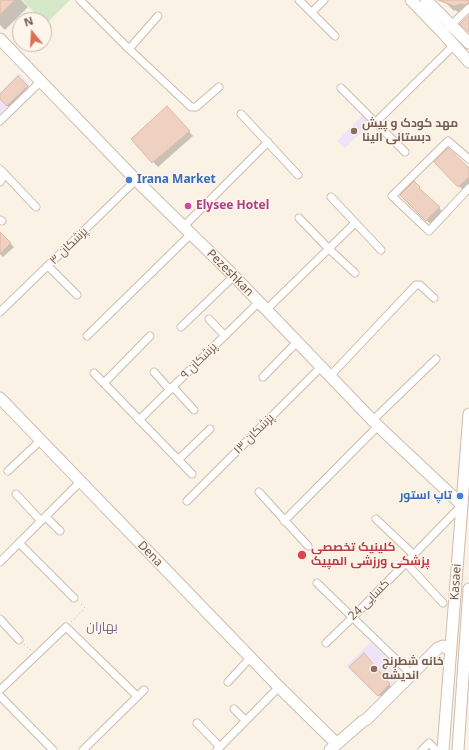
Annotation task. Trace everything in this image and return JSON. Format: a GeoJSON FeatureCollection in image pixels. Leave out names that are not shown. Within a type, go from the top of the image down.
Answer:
{"type":"FeatureCollection","features":[{"type":"Feature","properties":{"kind":"street"},"geometry":{"type":"LineString","coordinates":[[80,0],[128,49],[193,108],[219,87]]}},
{"type":"Feature","properties":{"kind":"street"},"geometry":{"type":"LineString","coordinates":[[300,0],[335,36]]}},
{"type":"Feature","properties":{"kind":"street"},"geometry":{"type":"LineString","coordinates":[[312,12],[324,0]]}},
{"type":"Feature","properties":{"kind":"street"},"geometry":{"type":"LineString","coordinates":[[411,0],[447,29],[469,43]]}},
{"type":"Feature","properties":{"kind":"street"},"geometry":{"type":"LineString","coordinates":[[426,0],[447,29],[454,45],[469,62]]}},
{"type":"Feature","properties":{"kind":"street"},"geometry":{"type":"LineString","coordinates":[[447,29],[469,8]]}},
{"type":"Feature","properties":{"kind":"street"},"geometry":{"type":"LineString","coordinates":[[128,49],[158,16]]}},
{"type":"Feature","properties":{"kind":"street","name":"Pezeshkan"},"geometry":{"type":"LineString","coordinates":[[0,39],[136,180],[234,276],[376,423],[462,505]]}},
{"type":"Feature","properties":{"kind":"street"},"geometry":{"type":"LineString","coordinates":[[376,122],[454,45]]}},
{"type":"Feature","properties":{"kind":"street"},"geometry":{"type":"LineString","coordinates":[[0,121],[41,81]]}},
{"type":"Feature","properties":{"kind":"street"},"geometry":{"type":"LineString","coordinates":[[341,88],[405,152]]}},
{"type":"Feature","properties":{"kind":"street"},"geometry":{"type":"LineString","coordinates":[[241,114],[298,175]]}},
{"type":"Feature","properties":{"kind":"street"},"geometry":{"type":"LineString","coordinates":[[469,159],[448,141],[392,196],[429,231],[469,188]]}},
{"type":"Feature","properties":{"kind":"street"},"geometry":{"type":"LineString","coordinates":[[87,336],[268,142]]}},
{"type":"Feature","properties":{"kind":"street"},"geometry":{"type":"LineString","coordinates":[[0,182],[2,179],[1,170]]}},
{"type":"Feature","properties":{"kind":"street"},"geometry":{"type":"LineString","coordinates":[[1,170],[36,207]]}},
{"type":"Feature","properties":{"kind":"street","name":"۳ پزشکان"},"geometry":{"type":"LineString","coordinates":[[0,312],[136,180]]}},
{"type":"Feature","properties":{"kind":"street"},"geometry":{"type":"LineString","coordinates":[[331,197],[381,250]]}},
{"type":"Feature","properties":{"kind":"street"},"geometry":{"type":"LineString","coordinates":[[299,218],[328,249],[355,273]]}},
{"type":"Feature","properties":{"kind":"street","name":"۹ پزشکان"},"geometry":{"type":"LineString","coordinates":[[139,420],[225,336],[263,306],[328,249],[355,223]]}},
{"type":"Feature","properties":{"kind":"street"},"geometry":{"type":"LineString","coordinates":[[48,266],[78,295]]}},
{"type":"Feature","properties":{"kind":"street"},"geometry":{"type":"LineString","coordinates":[[181,327],[234,276]]}},
{"type":"Feature","properties":{"kind":"street"},"geometry":{"type":"LineString","coordinates":[[330,376],[416,285],[420,285],[434,298]]}},
{"type":"Feature","properties":{"kind":"street"},"geometry":{"type":"LineString","coordinates":[[209,319],[225,336]]}},
{"type":"Feature","properties":{"kind":"street"},"geometry":{"type":"LineString","coordinates":[[104,383],[150,336]]}},
{"type":"Feature","properties":{"kind":"street"},"geometry":{"type":"LineString","coordinates":[[263,377],[297,342]]}},
{"type":"Feature","properties":{"kind":"street"},"geometry":{"type":"LineString","coordinates":[[284,521],[436,359]]}},
{"type":"Feature","properties":{"kind":"street","name":"۱۳ پزشکان"},"geometry":{"type":"LineString","coordinates":[[187,501],[321,367]]}},
{"type":"Feature","properties":{"kind":"street"},"geometry":{"type":"LineString","coordinates":[[154,372],[194,410]]}},
{"type":"Feature","properties":{"kind":"street"},"geometry":{"type":"LineString","coordinates":[[94,373],[192,474]]}},
{"type":"Feature","properties":{"kind":"street","name":"Dena"},"geometry":{"type":"LineString","coordinates":[[0,398],[278,687],[301,708],[333,748]]}},
{"type":"Feature","properties":{"kind":"street","name":"Kasaei"},"geometry":{"type":"LineString","coordinates":[[443,750],[469,414]]}},
{"type":"Feature","properties":{"kind":"street"},"geometry":{"type":"LineString","coordinates":[[179,459],[210,429]]}},
{"type":"Feature","properties":{"kind":"street"},"geometry":{"type":"LineString","coordinates":[[8,472],[41,440]]}},
{"type":"Feature","properties":{"kind":"street"},"geometry":{"type":"LineString","coordinates":[[0,562],[80,482]]}},
{"type":"Feature","properties":{"kind":"street"},"geometry":{"type":"LineString","coordinates":[[259,492],[308,546]]}},
{"type":"Feature","properties":{"kind":"street"},"geometry":{"type":"LineString","coordinates":[[16,494],[60,531]]}},
{"type":"Feature","properties":{"kind":"street","name":"کسایی 24"},"geometry":{"type":"LineString","coordinates":[[326,643],[462,505]]}},
{"type":"Feature","properties":{"kind":"street"},"geometry":{"type":"LineString","coordinates":[[376,519],[414,555]]}},
{"type":"Feature","properties":{"kind":"street"},"geometry":{"type":"LineString","coordinates":[[19,543],[74,598]]}},
{"type":"Feature","properties":{"kind":"street"},"geometry":{"type":"LineString","coordinates":[[406,563],[443,603]]}},
{"type":"Feature","properties":{"kind":"street"},"geometry":{"type":"LineString","coordinates":[[318,583],[409,672]]}},
{"type":"Feature","properties":{"kind":"street","name":"Kasaei"},"geometry":{"type":"LineString","coordinates":[[458,750],[469,589]]}},
{"type":"Feature","properties":{"kind":"street"},"geometry":{"type":"LineString","coordinates":[[0,619],[19,640]]}},
{"type":"Feature","properties":{"kind":"street"},"geometry":{"type":"LineString","coordinates":[[0,690],[66,627],[137,696]]}},
{"type":"Feature","properties":{"kind":"street"},"geometry":{"type":"LineString","coordinates":[[333,748],[362,721],[365,716],[453,629]]}},
{"type":"Feature","properties":{"kind":"street"},"geometry":{"type":"LineString","coordinates":[[362,721],[367,719],[438,648],[443,646],[450,650]]}},
{"type":"Feature","properties":{"kind":"street"},"geometry":{"type":"LineString","coordinates":[[228,682],[250,658]]}},
{"type":"Feature","properties":{"kind":"street"},"geometry":{"type":"LineString","coordinates":[[196,723],[218,748],[278,687]]}},
{"type":"Feature","properties":{"kind":"street"},"geometry":{"type":"LineString","coordinates":[[82,750],[144,690]]}},
{"type":"Feature","properties":{"kind":"street"},"geometry":{"type":"LineString","coordinates":[[0,696],[53,750]]}},
{"type":"Feature","properties":{"kind":"street"},"geometry":{"type":"LineString","coordinates":[[234,709],[245,720]]}},
{"type":"Feature","properties":{"kind":"street"},"geometry":{"type":"LineString","coordinates":[[422,750],[429,743],[436,750]]}},
{"type":"Feature","properties":{"kind":"path"},"geometry":{"type":"LineString","coordinates":[[66,627],[85,608],[74,598]]}},
{"type":"Feature","properties":{"kind":"path"},"geometry":{"type":"LineString","coordinates":[[19,640],[37,656]]}},
{"type":"Feature","properties":{"kind":"shaded area"},"geometry":{"type":"Polygon","coordinates":[[[19,73],[30,85],[0,115],[0,92],[19,73]]]}},
{"type":"Feature","properties":{"kind":"shaded area","name":"مهد کودک و پیش دبستانی الینا"},"geometry":{"type":"Polygon","coordinates":[[[364,114],[372,122],[345,148],[337,141],[364,114]]]}},
{"type":"Feature","properties":{"kind":"shaded area","name":"خانه شطرنج اندیشه"},"geometry":{"type":"Polygon","coordinates":[[[371,642],[401,672],[401,675],[378,697],[346,666],[371,642]]]}},
{"type":"Feature","properties":{"kind":"green space"},"geometry":{"type":"Polygon","coordinates":[[[22,0],[70,0],[52,18],[52,12],[34,12],[22,0]]]}},
{"type":"Feature","properties":{"kind":"building"},"geometry":{"type":"Polygon","coordinates":[[[0,0],[15,0],[0,15],[0,0]]]}},
{"type":"Feature","properties":{"kind":"building"},"geometry":{"type":"Polygon","coordinates":[[[438,0],[469,0],[469,2],[464,6],[463,4],[454,6],[438,0]]]}},
{"type":"Feature","properties":{"kind":"building"},"geometry":{"type":"Polygon","coordinates":[[[469,16],[469,32],[460,24],[469,16]]]}},
{"type":"Feature","properties":{"kind":"building"},"geometry":{"type":"Polygon","coordinates":[[[18,76],[28,86],[7,106],[0,99],[0,94],[18,76]]]}},
{"type":"Feature","properties":{"kind":"building"},"geometry":{"type":"Polygon","coordinates":[[[167,106],[190,131],[152,163],[131,139],[167,106]]]}},
{"type":"Feature","properties":{"kind":"building"},"geometry":{"type":"Polygon","coordinates":[[[448,148],[469,168],[469,177],[458,187],[434,162],[448,148]]]}},
{"type":"Feature","properties":{"kind":"building"},"geometry":{"type":"Polygon","coordinates":[[[414,181],[420,187],[419,188],[440,207],[426,221],[400,195],[414,181]]]}},
{"type":"Feature","properties":{"kind":"building"},"geometry":{"type":"Polygon","coordinates":[[[0,232],[11,243],[0,254],[0,232]]]}},
{"type":"Feature","properties":{"kind":"building"},"geometry":{"type":"Polygon","coordinates":[[[364,653],[390,684],[378,696],[349,667],[364,653]]]}},
{"type":"Feature","properties":{"kind":"place","name":"مهد کودک و پیش دبستانی الینا"},"geometry":{"type":"Point","coordinates":[354,131]}},
{"type":"Feature","properties":{"kind":"place","name":"Irana Market"},"geometry":{"type":"Point","coordinates":[129,180]}},
{"type":"Feature","properties":{"kind":"place","name":"Elysee Hotel"},"geometry":{"type":"Point","coordinates":[188,206]}},
{"type":"Feature","properties":{"kind":"place","name":"تاپ استور"},"geometry":{"type":"Point","coordinates":[460,496]}},
{"type":"Feature","properties":{"kind":"place","name":"کلینیک تخصصی پزشکی ورزشی المپیک"},"geometry":{"type":"Point","coordinates":[302,555]}},
{"type":"Feature","properties":{"kind":"place","name":"خانه شطرنج اندیشه"},"geometry":{"type":"Point","coordinates":[374,669]}},
{"type":"Feature","properties":{"kind":"district","name":"بهاران"},"geometry":{"type":"Point","coordinates":[102,627]}}]}
